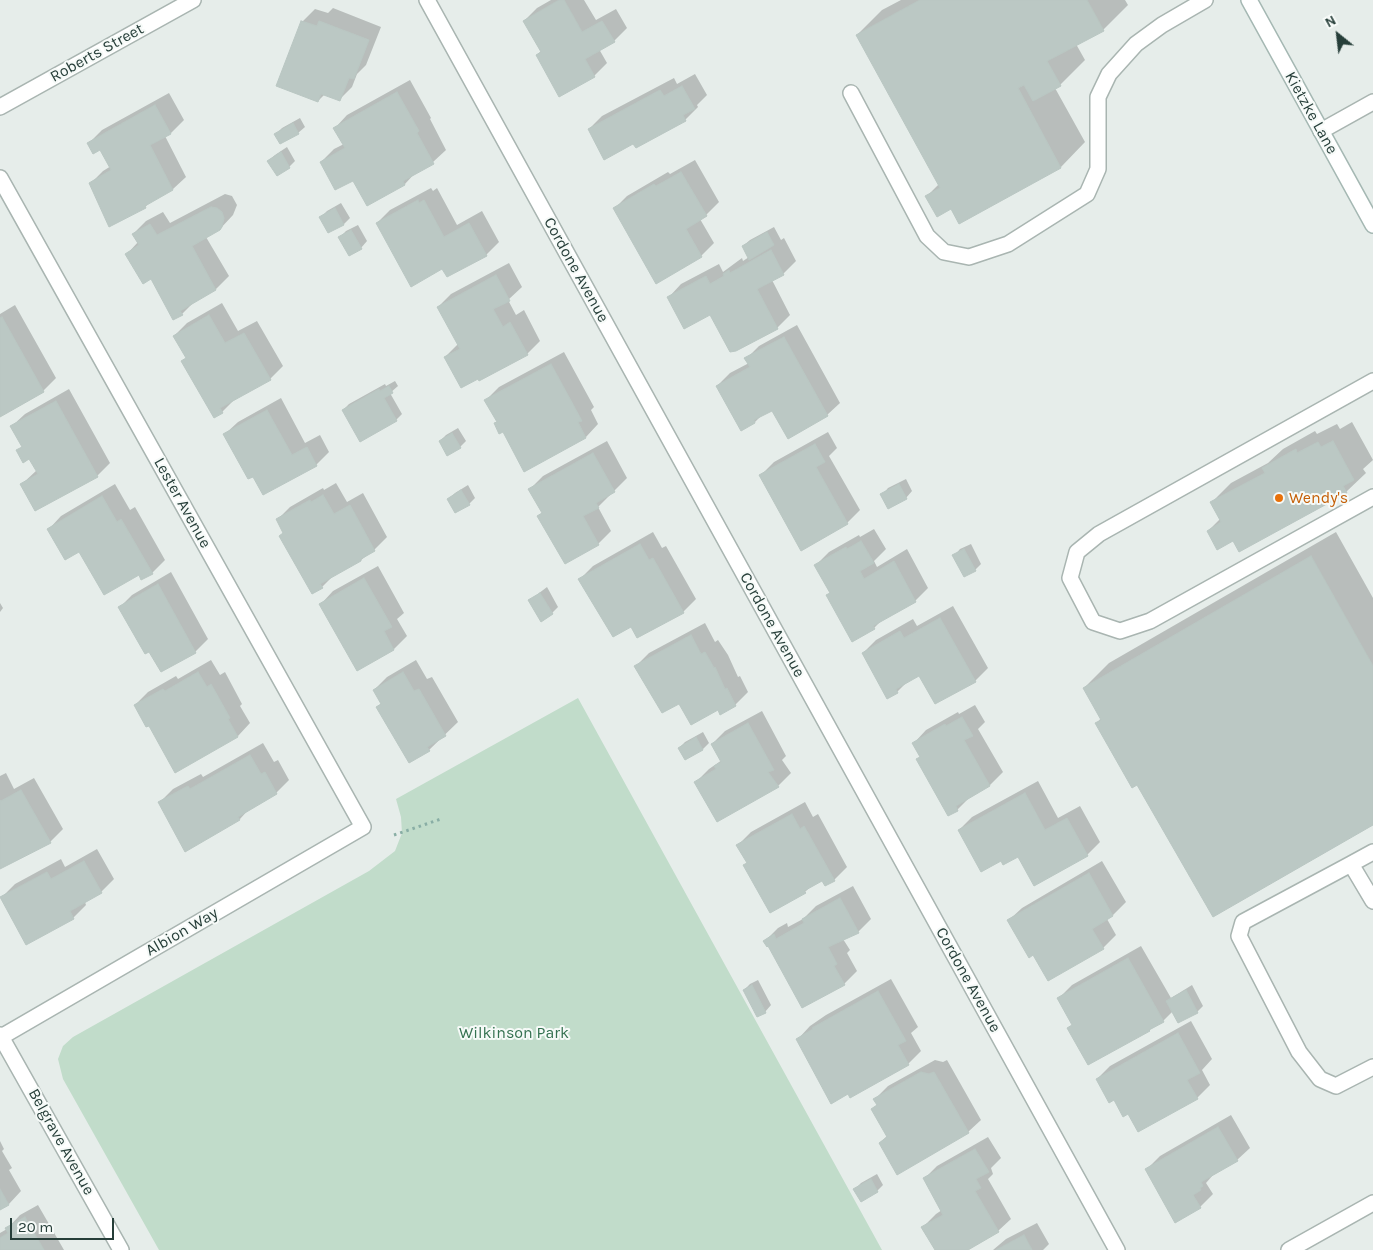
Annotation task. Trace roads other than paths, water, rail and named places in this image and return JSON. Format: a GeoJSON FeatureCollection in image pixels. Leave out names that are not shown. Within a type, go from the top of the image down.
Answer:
{"type":"FeatureCollection","features":[{"type":"Feature","properties":{"kind":"street","name":"Roberts Street"},"geometry":{"type":"LineString","coordinates":[[0,107],[193,0]]}},
{"type":"Feature","properties":{"kind":"street","name":"Cordone Avenue"},"geometry":{"type":"LineString","coordinates":[[427,0],[1117,1250]]}},
{"type":"Feature","properties":{"kind":"street"},"geometry":{"type":"LineString","coordinates":[[851,93],[927,236],[944,252],[969,256],[1008,244],[1087,194],[1098,169],[1098,97],[1109,74],[1136,44],[1162,25],[1205,0]]}},
{"type":"Feature","properties":{"kind":"street","name":"Kietzke Lane"},"geometry":{"type":"LineString","coordinates":[[1249,0],[1373,225]]}},
{"type":"Feature","properties":{"kind":"street"},"geometry":{"type":"LineString","coordinates":[[1321,131],[1373,102]]}},
{"type":"Feature","properties":{"kind":"street","name":"Lester Avenue"},"geometry":{"type":"LineString","coordinates":[[0,178],[363,827]]}},
{"type":"Feature","properties":{"kind":"street"},"geometry":{"type":"LineString","coordinates":[[1373,381],[1099,534],[1077,552],[1070,578],[1093,622],[1120,631],[1150,621],[1373,497]]}},
{"type":"Feature","properties":{"kind":"street","name":"Albion Way"},"geometry":{"type":"LineString","coordinates":[[0,1036],[363,827]]}},
{"type":"Feature","properties":{"kind":"street"},"geometry":{"type":"LineString","coordinates":[[1373,852],[1243,922],[1239,936],[1299,1052],[1320,1078],[1336,1086],[1373,1067]]}},
{"type":"Feature","properties":{"kind":"street"},"geometry":{"type":"LineString","coordinates":[[1351,864],[1373,901]]}},
{"type":"Feature","properties":{"kind":"street","name":"Belgrave Avenue"},"geometry":{"type":"LineString","coordinates":[[0,1036],[121,1250]]}},
{"type":"Feature","properties":{"kind":"street"},"geometry":{"type":"LineString","coordinates":[[1289,1250],[1373,1203]]}},
{"type":"Feature","properties":{"kind":"place","name":"Wendy's"},"geometry":{"type":"Point","coordinates":[1279,498]}},
{"type":"Feature","properties":{"kind":"park label","name":"Wilkinson Park"},"geometry":{"type":"Point","coordinates":[514,1033]}}]}
